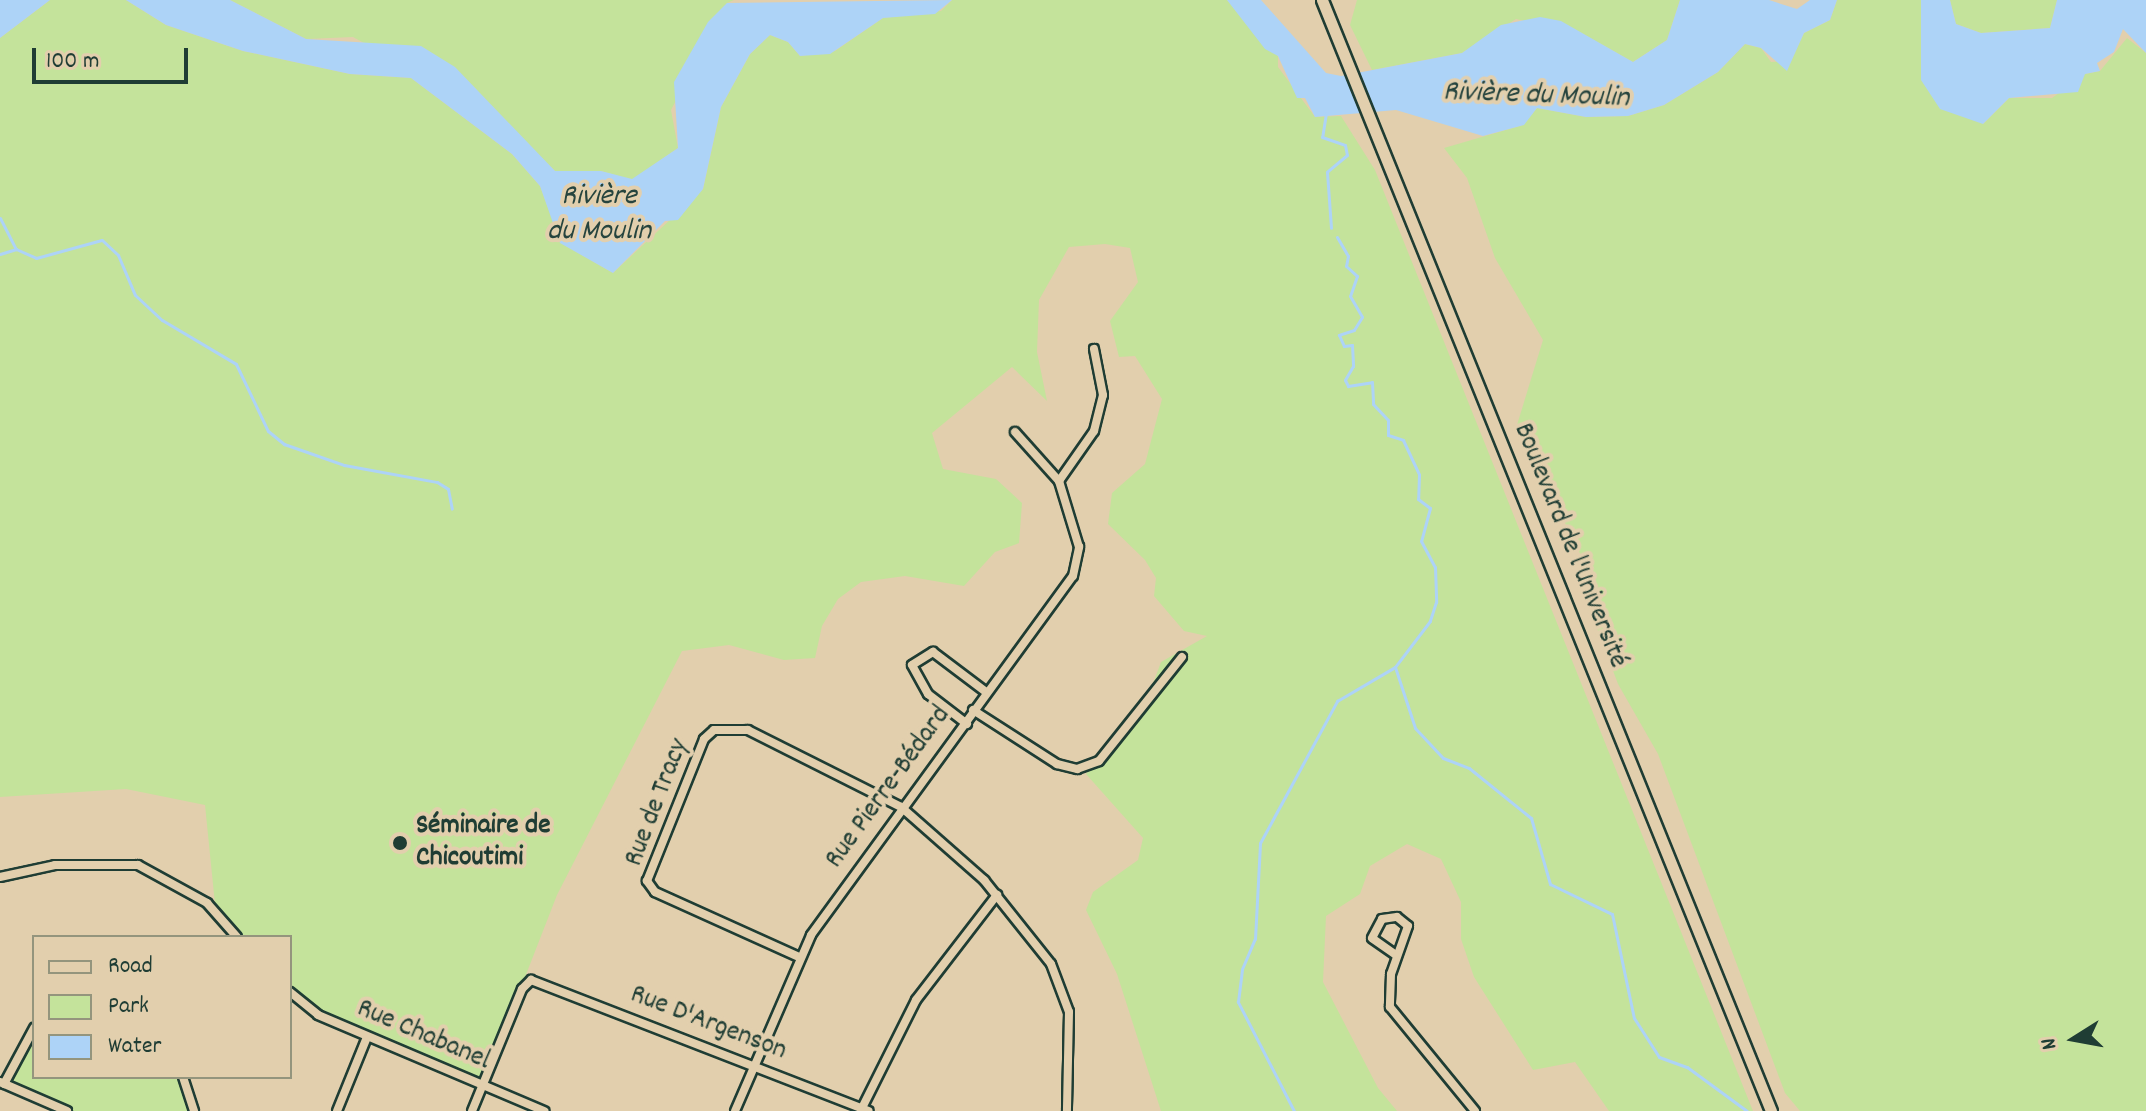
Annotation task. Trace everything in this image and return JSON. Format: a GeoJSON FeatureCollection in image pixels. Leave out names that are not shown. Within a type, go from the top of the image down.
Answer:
{"type":"FeatureCollection","features":[{"type":"Feature","properties":{"kind":"main road","name":"Boulevard de l'Université"},"geometry":{"type":"LineString","coordinates":[[1322,0],[1771,1111]]}},
{"type":"Feature","properties":{"kind":"street"},"geometry":{"type":"LineString","coordinates":[[1015,432],[1059,481],[1094,431],[1100,407],[1094,349]]}},
{"type":"Feature","properties":{"kind":"street","name":"Rue Pierre-Bédard"},"geometry":{"type":"LineString","coordinates":[[735,1111],[757,1066],[799,957],[901,807],[967,724],[973,710],[1073,576],[1079,547],[1059,481]]}},
{"type":"Feature","properties":{"kind":"street"},"geometry":{"type":"LineString","coordinates":[[967,724],[928,694],[912,665],[933,652],[986,692]]}},
{"type":"Feature","properties":{"kind":"street"},"geometry":{"type":"LineString","coordinates":[[973,710],[1057,764],[1077,769],[1099,761],[1182,657]]}},
{"type":"Feature","properties":{"kind":"street","name":"Rue de Tracy"},"geometry":{"type":"LineString","coordinates":[[799,957],[655,892],[647,881],[704,739],[726,728],[748,730],[901,807]]}},
{"type":"Feature","properties":{"kind":"street"},"geometry":{"type":"LineString","coordinates":[[901,807],[997,895],[1051,964],[1069,1012],[1067,1111]]}},
{"type":"Feature","properties":{"kind":"street"},"geometry":{"type":"LineString","coordinates":[[0,877],[55,865],[138,865],[207,903],[235,935]]}},
{"type":"Feature","properties":{"kind":"street"},"geometry":{"type":"LineString","coordinates":[[865,1109],[916,1000],[997,895]]}},
{"type":"Feature","properties":{"kind":"street"},"geometry":{"type":"LineString","coordinates":[[1396,955],[1372,938],[1382,919],[1397,917],[1408,926],[1396,955],[1387,997],[1398,1023],[1475,1111]]}},
{"type":"Feature","properties":{"kind":"street","name":"Rue D'Argenson"},"geometry":{"type":"LineString","coordinates":[[483,1085],[531,980],[865,1109]]}},
{"type":"Feature","properties":{"kind":"street","name":"Rue Chabanel"},"geometry":{"type":"LineString","coordinates":[[292,994],[318,1015],[544,1111]]}},
{"type":"Feature","properties":{"kind":"street"},"geometry":{"type":"LineString","coordinates":[[32,1031],[2,1083],[67,1111]]}},
{"type":"Feature","properties":{"kind":"street"},"geometry":{"type":"LineString","coordinates":[[337,1111],[367,1037]]}},
{"type":"Feature","properties":{"kind":"street"},"geometry":{"type":"LineString","coordinates":[[184,1079],[194,1111]]}},
{"type":"Feature","properties":{"kind":"street"},"geometry":{"type":"LineString","coordinates":[[472,1111],[483,1085]]}},
{"type":"Feature","properties":{"kind":"green space"},"geometry":{"type":"Polygon","coordinates":[[[50,0],[126,0],[166,25],[243,51],[350,74],[411,78],[512,154],[540,186],[561,243],[613,273],[703,189],[721,107],[750,54],[770,35],[788,42],[800,56],[835,51],[883,18],[941,11],[952,0],[1227,0],[1278,56],[1278,67],[1315,117],[1341,116],[1375,170],[1753,1111],[1609,1111],[1575,1062],[1533,1070],[1474,977],[1461,939],[1461,902],[1441,859],[1407,844],[1370,866],[1360,894],[1326,916],[1323,982],[1378,1088],[1397,1111],[1161,1111],[1117,974],[1086,910],[1093,892],[1138,860],[1143,838],[1086,774],[1148,697],[1161,662],[1207,636],[1184,631],[1154,596],[1156,578],[1145,560],[1108,524],[1112,493],[1145,464],[1162,399],[1135,356],[1119,357],[1110,321],[1138,282],[1130,248],[1105,244],[1069,247],[1039,300],[1037,352],[1047,401],[1012,367],[932,433],[943,469],[996,479],[1022,503],[1019,543],[995,552],[964,586],[905,576],[861,582],[838,599],[822,626],[815,658],[784,660],[729,645],[682,651],[557,895],[483,1085],[318,1015],[292,994],[292,935],[235,935],[216,914],[205,805],[126,789],[0,797],[0,38],[50,0]]]}},
{"type":"Feature","properties":{"kind":"green space"},"geometry":{"type":"Polygon","coordinates":[[[230,0],[734,0],[727,3],[671,110],[678,148],[632,180],[601,171],[555,171],[496,115],[353,37],[306,39],[230,0]]]}},
{"type":"Feature","properties":{"kind":"green space"},"geometry":{"type":"Polygon","coordinates":[[[1357,0],[1680,0],[1667,40],[1633,62],[1583,34],[1516,19],[1462,53],[1372,70],[1350,25],[1357,0]]]}},
{"type":"Feature","properties":{"kind":"green space"},"geometry":{"type":"Polygon","coordinates":[[[1837,0],[1921,0],[1983,124],[2009,98],[2052,98],[2085,74],[2100,71],[2127,38],[2146,53],[2146,1111],[1800,1111],[1785,1093],[1658,754],[1618,684],[1591,612],[1589,572],[1517,425],[1543,340],[1495,258],[1467,178],[1444,148],[1523,125],[1537,108],[1586,117],[1628,116],[1664,105],[1718,72],[1745,44],[1761,48],[1771,62],[1790,61],[1804,33],[1830,20],[1837,0]]]}},
{"type":"Feature","properties":{"kind":"green space"},"geometry":{"type":"Polygon","coordinates":[[[1950,0],[2057,0],[2050,28],[1981,33],[1956,24],[1950,0]]]}},
{"type":"Feature","properties":{"kind":"green space"},"geometry":{"type":"Polygon","coordinates":[[[32,1032],[32,1079],[184,1079],[194,1111],[67,1111],[4,1084],[32,1032]]]}},
{"type":"Feature","properties":{"kind":"water"},"geometry":{"type":"Polygon","coordinates":[[[0,0],[50,0],[0,38],[0,0]]]}},
{"type":"Feature","properties":{"kind":"water","name":"Rivière du Moulin"},"geometry":{"type":"Polygon","coordinates":[[[126,0],[230,0],[306,39],[421,46],[455,67],[555,171],[601,171],[632,179],[678,148],[674,82],[708,22],[727,3],[952,0],[935,14],[883,18],[830,54],[800,56],[788,42],[770,35],[750,54],[721,107],[703,189],[678,220],[665,221],[613,273],[560,243],[540,186],[512,154],[411,78],[350,74],[243,51],[166,25],[126,0]]]}},
{"type":"Feature","properties":{"kind":"water","name":"Rivière du Moulin"},"geometry":{"type":"Polygon","coordinates":[[[1227,0],[1261,0],[1326,73],[1341,76],[1462,53],[1501,25],[1540,17],[1561,21],[1633,62],[1667,40],[1680,0],[1769,0],[1797,9],[1810,0],[1837,0],[1830,20],[1804,33],[1787,71],[1761,48],[1745,44],[1718,72],[1664,105],[1628,116],[1586,117],[1537,108],[1524,125],[1483,136],[1396,110],[1315,117],[1305,98],[1297,98],[1278,56],[1265,49],[1227,0]]]}},
{"type":"Feature","properties":{"kind":"water"},"geometry":{"type":"Polygon","coordinates":[[[1921,0],[1950,0],[1956,24],[1981,33],[2050,28],[2057,0],[2146,0],[2146,53],[2123,29],[2114,52],[2097,63],[2100,71],[2085,74],[2078,92],[2009,98],[1983,124],[1940,109],[1921,80],[1921,0]]]}},
{"type":"Feature","properties":{"kind":"waterway"},"geometry":{"type":"LineString","coordinates":[[1326,113],[1322,137],[1345,145],[1347,155],[1327,172],[1331,228]]}},
{"type":"Feature","properties":{"kind":"waterway"},"geometry":{"type":"LineString","coordinates":[[0,218],[16,249],[36,258],[102,240],[118,255],[135,295],[162,320],[236,364],[268,431],[284,444],[344,465],[437,482],[448,489],[452,509]]}},
{"type":"Feature","properties":{"kind":"waterway"},"geometry":{"type":"LineString","coordinates":[[1337,237],[1348,256],[1346,266],[1357,276],[1350,296],[1362,317],[1354,330],[1339,335],[1344,346],[1352,345],[1353,366],[1345,380],[1348,386],[1372,382],[1373,404],[1388,420],[1388,435],[1403,440],[1419,475],[1418,499],[1430,508],[1421,541],[1435,567],[1436,602],[1430,621],[1395,667],[1415,728],[1443,758],[1469,768],[1531,818],[1550,884],[1612,914],[1634,1018],[1659,1057],[1687,1067],[1747,1111]]}},
{"type":"Feature","properties":{"kind":"waterway"},"geometry":{"type":"LineString","coordinates":[[0,254],[16,249]]}},
{"type":"Feature","properties":{"kind":"waterway"},"geometry":{"type":"LineString","coordinates":[[1294,1111],[1238,1002],[1242,969],[1255,939],[1260,843],[1337,701],[1395,667]]}},
{"type":"Feature","properties":{"kind":"place","name":"Séminaire de Chicoutimi"},"geometry":{"type":"Point","coordinates":[400,843]}}]}
